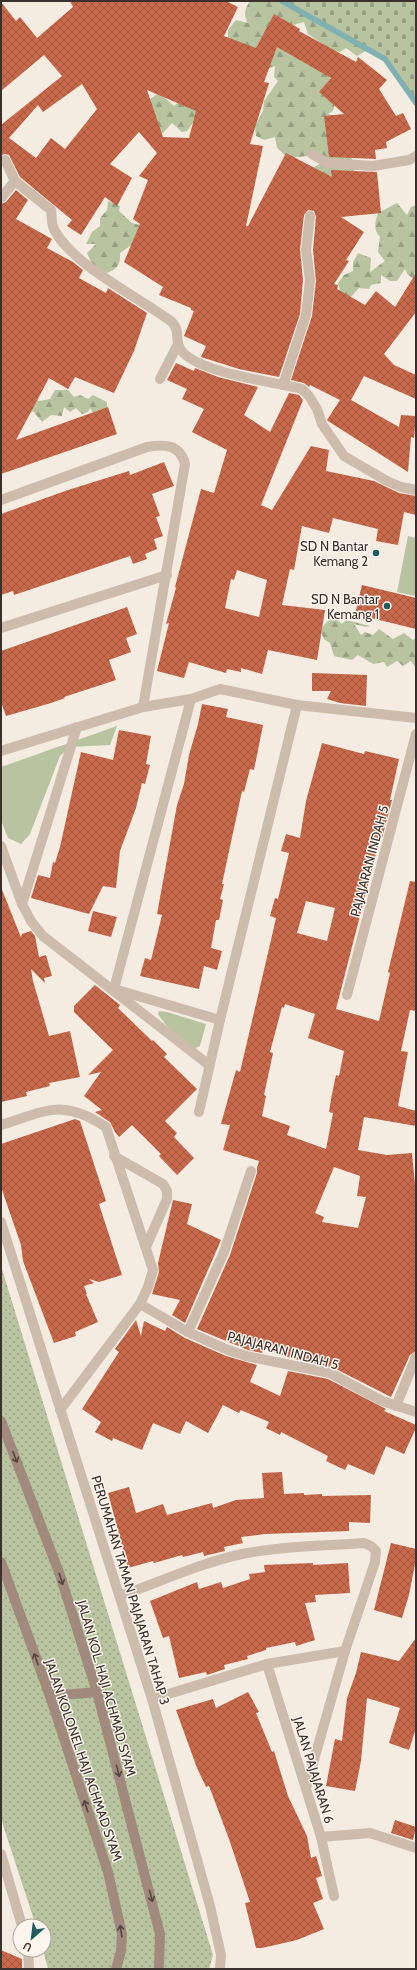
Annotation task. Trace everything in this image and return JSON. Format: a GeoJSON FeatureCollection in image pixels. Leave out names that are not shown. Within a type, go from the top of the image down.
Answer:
{"type":"FeatureCollection","features":[{"type":"Feature","properties":{"kind":"main road","name":"JALAN KOL. HAJI ACHMAD SYAM"},"geometry":{"type":"LineString","coordinates":[[1,1421],[60,1574],[97,1692],[160,1934],[159,1969]]}},
{"type":"Feature","properties":{"kind":"main road","name":"JALAN KOLONEL HAJI ACHMAD SYAM"},"geometry":{"type":"LineString","coordinates":[[1,1562],[50,1696],[108,1872],[122,1934],[121,1951],[116,1969]]}},
{"type":"Feature","properties":{"kind":"main road"},"geometry":{"type":"LineString","coordinates":[[50,1696],[97,1692]]}},
{"type":"Feature","properties":{"kind":"street"},"geometry":{"type":"LineString","coordinates":[[312,154],[327,163],[374,166],[409,160],[416,156]]}},
{"type":"Feature","properties":{"kind":"street"},"geometry":{"type":"LineString","coordinates":[[5,160],[15,181],[51,210],[52,224],[55,231],[84,262],[172,322],[178,331],[178,344],[160,379]]}},
{"type":"Feature","properties":{"kind":"street"},"geometry":{"type":"LineString","coordinates":[[1,198],[15,181]]}},
{"type":"Feature","properties":{"kind":"street"},"geometry":{"type":"LineString","coordinates":[[283,384],[306,315],[310,280],[306,250],[310,216]]}},
{"type":"Feature","properties":{"kind":"street"},"geometry":{"type":"LineString","coordinates":[[178,344],[185,354],[203,364],[241,378],[283,384],[302,389],[309,396],[317,409],[322,424],[344,456],[387,481],[401,487],[416,490]]}},
{"type":"Feature","properties":{"kind":"street"},"geometry":{"type":"LineString","coordinates":[[1,500],[147,447],[168,445],[177,450],[183,456],[185,464],[143,707]]}},
{"type":"Feature","properties":{"kind":"street"},"geometry":{"type":"LineString","coordinates":[[1,628],[166,574]]}},
{"type":"Feature","properties":{"kind":"street"},"geometry":{"type":"LineString","coordinates":[[1,751],[143,707],[191,699],[220,689],[297,706],[416,718]]}},
{"type":"Feature","properties":{"kind":"street"},"geometry":{"type":"LineString","coordinates":[[114,989],[191,699]]}},
{"type":"Feature","properties":{"kind":"street"},"geometry":{"type":"LineString","coordinates":[[199,1112],[297,706]]}},
{"type":"Feature","properties":{"kind":"street"},"geometry":{"type":"LineString","coordinates":[[22,904],[77,728]]}},
{"type":"Feature","properties":{"kind":"street","name":"PAJAJARAN INDAH 5"},"geometry":{"type":"LineString","coordinates":[[347,995],[416,734]]}},
{"type":"Feature","properties":{"kind":"street"},"geometry":{"type":"LineString","coordinates":[[1,846],[22,904],[30,921],[43,936],[114,989],[210,1065]]}},
{"type":"Feature","properties":{"kind":"street"},"geometry":{"type":"LineString","coordinates":[[114,989],[220,1020]]}},
{"type":"Feature","properties":{"kind":"street"},"geometry":{"type":"LineString","coordinates":[[1,1125],[54,1109],[68,1109],[75,1110],[93,1118],[106,1127],[114,1156],[153,1270],[148,1287],[140,1304],[60,1410]]}},
{"type":"Feature","properties":{"kind":"street"},"geometry":{"type":"LineString","coordinates":[[114,1156],[163,1184],[167,1191],[166,1199],[146,1247]]}},
{"type":"Feature","properties":{"kind":"street"},"geometry":{"type":"LineString","coordinates":[[188,1332],[224,1252],[251,1171]]}},
{"type":"Feature","properties":{"kind":"street","name":"PERUMAHAN TAMAN PAJAJARAN TAHAP 3"},"geometry":{"type":"LineString","coordinates":[[1,1222],[152,1699],[210,1906],[221,1955],[220,1969]]}},
{"type":"Feature","properties":{"kind":"street","name":"PAJAJARAN INDAH 5"},"geometry":{"type":"LineString","coordinates":[[140,1304],[188,1332],[228,1350],[246,1356],[330,1373],[371,1396],[416,1412]]}},
{"type":"Feature","properties":{"kind":"street"},"geometry":{"type":"LineString","coordinates":[[396,1406],[416,1357]]}},
{"type":"Feature","properties":{"kind":"street"},"geometry":{"type":"LineString","coordinates":[[120,1596],[241,1554],[264,1550],[364,1543],[372,1546],[376,1551],[376,1556],[345,1651],[306,1788]]}},
{"type":"Feature","properties":{"kind":"street"},"geometry":{"type":"LineString","coordinates":[[152,1699],[267,1664],[345,1651]]}},
{"type":"Feature","properties":{"kind":"street","name":"JALAN PAJAJARAN 6"},"geometry":{"type":"LineString","coordinates":[[267,1664],[322,1837],[370,1833],[416,1848]]}},
{"type":"Feature","properties":{"kind":"street"},"geometry":{"type":"LineString","coordinates":[[322,1837],[334,1896]]}},
{"type":"Feature","properties":{"kind":"street"},"geometry":{"type":"LineString","coordinates":[[1,1854],[5,1876],[19,1918]]}},
{"type":"Feature","properties":{"kind":"street"},"geometry":{"type":"LineString","coordinates":[[28,1958],[29,1969]]}},
{"type":"Feature","properties":{"kind":"green space"},"geometry":{"type":"Polygon","coordinates":[[[250,1],[320,1],[369,49],[357,56],[346,48],[340,52],[331,50],[308,34],[304,22],[293,25],[280,20],[328,67],[334,107],[333,111],[328,114],[338,117],[355,168],[350,182],[303,173],[322,163],[311,153],[307,156],[288,158],[277,148],[275,137],[264,140],[256,136],[255,126],[263,111],[264,101],[278,81],[274,77],[275,66],[268,69],[193,123],[187,131],[182,132],[172,123],[163,133],[158,133],[146,102],[159,93],[174,106],[228,61],[228,30],[236,20],[248,23],[245,12],[250,1]]]}},
{"type":"Feature","properties":{"kind":"green space"},"geometry":{"type":"Polygon","coordinates":[[[282,1],[416,1],[416,103],[385,59],[282,1]]]}},
{"type":"Feature","properties":{"kind":"green space"},"geometry":{"type":"Polygon","coordinates":[[[108,201],[120,206],[119,211],[132,223],[144,226],[135,249],[130,246],[120,253],[120,261],[118,266],[107,273],[93,266],[87,253],[96,244],[86,244],[92,232],[100,226],[100,218],[107,210],[108,201]]]}},
{"type":"Feature","properties":{"kind":"green space"},"geometry":{"type":"Polygon","coordinates":[[[397,203],[407,215],[411,207],[416,205],[416,280],[408,275],[405,269],[397,281],[390,281],[381,275],[381,283],[371,285],[369,289],[359,288],[350,298],[341,294],[338,283],[344,275],[353,271],[353,262],[358,253],[371,258],[370,272],[385,261],[378,252],[380,237],[376,231],[376,219],[378,213],[397,203]]]}},
{"type":"Feature","properties":{"kind":"green space"},"geometry":{"type":"Polygon","coordinates":[[[1,383],[39,401],[50,399],[55,390],[68,390],[74,397],[80,395],[88,399],[93,395],[107,402],[107,412],[95,416],[90,408],[88,412],[82,414],[76,408],[70,412],[64,407],[62,416],[51,415],[42,422],[33,411],[31,413],[25,410],[1,383]]]}},
{"type":"Feature","properties":{"kind":"green space"},"geometry":{"type":"Polygon","coordinates":[[[408,536],[416,538],[416,596],[397,592],[408,536]]]}},
{"type":"Feature","properties":{"kind":"green space"},"geometry":{"type":"Polygon","coordinates":[[[332,616],[342,624],[346,620],[370,626],[366,627],[354,624],[361,635],[365,632],[373,635],[379,629],[393,639],[404,633],[413,640],[416,638],[416,668],[411,661],[403,666],[397,661],[387,667],[384,662],[373,664],[358,655],[352,660],[334,656],[330,643],[324,639],[320,630],[332,616]]]}},
{"type":"Feature","properties":{"kind":"green space"},"geometry":{"type":"Polygon","coordinates":[[[117,726],[110,745],[70,747],[60,756],[30,834],[21,844],[8,838],[1,820],[1,767],[117,726]]]}},
{"type":"Feature","properties":{"kind":"green space"},"geometry":{"type":"Polygon","coordinates":[[[159,1011],[206,1024],[200,1046],[193,1049],[183,1042],[165,1024],[158,1014],[159,1011]]]}},
{"type":"Feature","properties":{"kind":"green space"},"geometry":{"type":"Polygon","coordinates":[[[1,1266],[213,1955],[209,1969],[48,1969],[45,1958],[52,1958],[52,1918],[33,1918],[1,1819],[1,1266]]]}},
{"type":"Feature","properties":{"kind":"building"},"geometry":{"type":"Polygon","coordinates":[[[70,1],[226,1],[238,7],[224,36],[256,48],[274,14],[300,29],[299,31],[356,62],[358,57],[387,80],[379,89],[396,116],[403,113],[411,129],[386,142],[387,148],[375,150],[376,159],[329,157],[324,116],[344,114],[319,92],[331,78],[277,47],[264,82],[269,83],[250,144],[263,146],[246,226],[248,226],[286,153],[332,177],[331,170],[377,172],[381,213],[341,217],[364,232],[346,260],[349,261],[334,284],[338,285],[337,289],[365,305],[376,291],[395,307],[416,273],[416,312],[384,354],[394,365],[416,375],[416,399],[364,376],[351,400],[399,427],[401,415],[416,416],[414,438],[411,437],[408,472],[327,420],[340,400],[310,385],[309,387],[304,383],[291,380],[312,316],[316,281],[313,250],[316,217],[314,211],[308,210],[304,215],[300,249],[303,280],[300,314],[279,377],[239,369],[201,357],[206,346],[184,336],[194,311],[191,310],[191,308],[159,295],[163,287],[124,262],[140,224],[133,219],[148,180],[139,176],[157,153],[139,132],[110,164],[132,178],[117,206],[105,197],[81,235],[67,226],[72,220],[20,177],[9,155],[1,155],[1,125],[62,76],[44,55],[1,91],[1,2],[16,21],[20,17],[37,38],[73,7],[70,1]],[[82,84],[43,112],[38,105],[9,138],[36,158],[51,138],[65,149],[97,109],[82,84]],[[147,90],[163,137],[189,138],[196,111],[147,90]]]}},
{"type":"Feature","properties":{"kind":"building"},"geometry":{"type":"Polygon","coordinates":[[[16,190],[28,200],[16,219],[52,239],[47,248],[73,262],[83,270],[79,278],[106,293],[108,288],[147,313],[134,351],[114,393],[75,377],[68,389],[49,378],[16,440],[108,407],[117,434],[1,474],[1,204],[6,202],[16,190]]]}},
{"type":"Feature","properties":{"kind":"building"},"geometry":{"type":"Polygon","coordinates":[[[176,363],[194,371],[195,368],[218,377],[258,387],[244,415],[270,432],[289,393],[299,395],[303,400],[261,505],[272,510],[311,446],[329,450],[326,471],[374,481],[399,493],[416,496],[416,515],[404,512],[398,545],[376,541],[378,529],[333,518],[329,533],[302,526],[294,570],[290,569],[282,605],[325,610],[317,660],[268,650],[262,674],[241,668],[241,672],[227,669],[226,673],[189,662],[184,678],[157,671],[169,623],[166,624],[201,489],[214,493],[227,450],[192,432],[204,409],[182,399],[187,389],[167,380],[176,363]],[[237,570],[234,580],[231,579],[225,608],[259,617],[267,580],[237,570]]]}},
{"type":"Feature","properties":{"kind":"building"},"geometry":{"type":"Polygon","coordinates":[[[164,462],[174,486],[152,494],[160,516],[156,517],[163,536],[154,539],[157,549],[145,554],[147,559],[133,564],[130,556],[14,595],[13,591],[1,595],[1,514],[68,490],[129,471],[130,475],[164,462]]]}},
{"type":"Feature","properties":{"kind":"building","name":"SD N Bantar Kemang 1"},"geometry":{"type":"Polygon","coordinates":[[[362,585],[416,598],[416,629],[355,614],[362,585]]]}},
{"type":"Feature","properties":{"kind":"building"},"geometry":{"type":"Polygon","coordinates":[[[127,607],[137,634],[126,638],[131,652],[109,660],[116,680],[64,697],[65,698],[51,703],[6,716],[1,702],[1,651],[127,607]]]}},
{"type":"Feature","properties":{"kind":"building"},"geometry":{"type":"Polygon","coordinates":[[[312,673],[367,675],[366,706],[340,703],[327,699],[331,691],[312,691],[312,673]]]}},
{"type":"Feature","properties":{"kind":"building"},"geometry":{"type":"Polygon","coordinates":[[[202,704],[228,709],[226,717],[263,725],[254,770],[250,769],[244,792],[242,791],[222,884],[224,884],[220,899],[223,900],[219,920],[216,920],[211,948],[222,951],[217,970],[204,966],[199,989],[140,976],[145,958],[151,960],[162,915],[157,914],[177,805],[184,784],[189,755],[202,704]]]}},
{"type":"Feature","properties":{"kind":"building"},"geometry":{"type":"Polygon","coordinates":[[[119,730],[151,736],[146,764],[150,765],[145,784],[142,783],[136,808],[120,851],[116,888],[103,886],[89,914],[31,898],[38,875],[50,878],[53,862],[55,863],[60,847],[81,752],[113,760],[119,730]]]}},
{"type":"Feature","properties":{"kind":"building"},"geometry":{"type":"Polygon","coordinates":[[[322,743],[364,754],[365,751],[399,759],[390,800],[392,800],[382,838],[380,838],[336,1009],[379,1021],[390,973],[388,972],[410,881],[416,882],[416,1011],[410,1010],[401,1051],[408,1052],[398,1106],[416,1111],[416,1126],[364,1117],[358,1150],[387,1155],[412,1153],[416,1195],[416,1351],[410,1355],[391,1397],[332,1367],[290,1358],[264,1348],[262,1353],[248,1350],[197,1329],[230,1255],[257,1173],[259,1161],[223,1150],[230,1125],[221,1124],[236,1070],[240,1072],[276,918],[270,916],[275,898],[278,899],[289,853],[281,851],[286,834],[300,838],[306,801],[322,743]],[[306,901],[297,933],[327,941],[335,908],[306,901]],[[285,1004],[284,1008],[282,1007],[270,1052],[273,1053],[264,1095],[266,1096],[262,1116],[290,1126],[287,1135],[326,1149],[333,1113],[329,1112],[331,1099],[336,1075],[339,1076],[344,1051],[308,1038],[315,1014],[285,1004]],[[334,1167],[315,1213],[324,1217],[322,1222],[358,1228],[366,1197],[357,1196],[360,1176],[334,1167]]]}},
{"type":"Feature","properties":{"kind":"building"},"geometry":{"type":"Polygon","coordinates":[[[1,887],[21,937],[22,934],[31,931],[35,936],[39,957],[46,955],[52,976],[44,978],[45,983],[31,969],[33,981],[49,1036],[70,1031],[80,1077],[49,1083],[50,1086],[26,1092],[27,1096],[1,1102],[1,887]]]}},
{"type":"Feature","properties":{"kind":"building"},"geometry":{"type":"Polygon","coordinates":[[[93,911],[117,917],[111,937],[88,931],[93,911]]]}},
{"type":"Feature","properties":{"kind":"building"},"geometry":{"type":"Polygon","coordinates":[[[95,985],[120,1005],[118,1008],[167,1054],[164,1057],[197,1089],[165,1121],[177,1133],[174,1137],[194,1158],[177,1175],[159,1156],[161,1154],[132,1125],[119,1137],[110,1122],[95,1112],[102,1110],[84,1096],[101,1072],[88,1075],[113,1050],[74,1012],[74,1006],[95,985]]]}},
{"type":"Feature","properties":{"kind":"building"},"geometry":{"type":"Polygon","coordinates":[[[75,1119],[80,1121],[106,1201],[99,1204],[122,1275],[99,1282],[89,1279],[94,1283],[84,1286],[98,1322],[75,1332],[76,1336],[54,1343],[23,1261],[21,1245],[1,1187],[1,1144],[75,1119]]]}},
{"type":"Feature","properties":{"kind":"building"},"geometry":{"type":"Polygon","coordinates":[[[173,1200],[192,1204],[187,1224],[221,1240],[185,1323],[172,1315],[180,1300],[152,1294],[159,1272],[158,1263],[173,1200]]]}},
{"type":"Feature","properties":{"kind":"building"},"geometry":{"type":"Polygon","coordinates":[[[136,1320],[141,1336],[144,1321],[165,1331],[167,1327],[185,1338],[226,1356],[257,1365],[250,1382],[280,1396],[288,1371],[328,1379],[386,1409],[384,1411],[416,1425],[416,1428],[404,1454],[386,1446],[374,1475],[348,1464],[345,1470],[326,1461],[328,1456],[281,1432],[280,1435],[266,1428],[269,1422],[241,1410],[239,1413],[223,1405],[208,1433],[186,1421],[180,1434],[153,1423],[142,1450],[113,1438],[112,1441],[95,1432],[101,1422],[82,1409],[119,1352],[115,1349],[136,1320]]]}},
{"type":"Feature","properties":{"kind":"building"},"geometry":{"type":"Polygon","coordinates":[[[282,1472],[284,1494],[304,1493],[304,1495],[322,1494],[322,1496],[371,1495],[370,1523],[349,1522],[349,1531],[265,1534],[241,1537],[243,1543],[224,1547],[225,1551],[204,1556],[203,1552],[183,1557],[182,1555],[154,1563],[153,1561],[128,1568],[108,1493],[129,1487],[136,1513],[163,1504],[167,1515],[212,1503],[213,1508],[236,1500],[264,1498],[262,1473],[282,1472]]]}},
{"type":"Feature","properties":{"kind":"building"},"geometry":{"type":"Polygon","coordinates":[[[391,1543],[416,1549],[416,1559],[409,1595],[402,1618],[374,1610],[391,1543]]]}},
{"type":"Feature","properties":{"kind":"building"},"geometry":{"type":"Polygon","coordinates":[[[313,1563],[313,1565],[348,1563],[350,1593],[315,1595],[316,1602],[305,1603],[315,1640],[296,1646],[295,1642],[266,1648],[266,1650],[247,1656],[248,1659],[224,1665],[225,1669],[207,1675],[206,1672],[179,1678],[169,1636],[163,1638],[150,1601],[197,1582],[199,1589],[221,1582],[223,1588],[250,1579],[249,1574],[265,1572],[264,1565],[313,1563]]]}},
{"type":"Feature","properties":{"kind":"building"},"geometry":{"type":"Polygon","coordinates":[[[416,1638],[416,1728],[409,1750],[389,1743],[400,1708],[367,1698],[361,1761],[355,1791],[326,1786],[335,1739],[342,1741],[347,1698],[356,1673],[361,1652],[399,1661],[416,1638]]]}},
{"type":"Feature","properties":{"kind":"building"},"geometry":{"type":"Polygon","coordinates":[[[248,1692],[259,1712],[256,1713],[272,1752],[274,1751],[288,1796],[307,1836],[311,1858],[316,1856],[322,1876],[316,1878],[323,1899],[313,1903],[324,1929],[297,1940],[262,1948],[256,1948],[245,1903],[250,1902],[229,1839],[209,1786],[206,1787],[197,1768],[176,1710],[213,1699],[216,1708],[248,1692]]]}},
{"type":"Feature","properties":{"kind":"building"},"geometry":{"type":"Polygon","coordinates":[[[395,1820],[416,1827],[413,1840],[391,1833],[395,1820]]]}},
{"type":"Feature","properties":{"kind":"building"},"geometry":{"type":"Polygon","coordinates":[[[1,1950],[12,1955],[12,1958],[22,1959],[22,1969],[1,1969],[1,1950]]]}},
{"type":"Feature","properties":{"kind":"waterway"},"geometry":{"type":"LineString","coordinates":[[282,1],[385,59],[416,103]]}},
{"type":"Feature","properties":{"kind":"place","name":"SD N Bantar Kemang 2"},"geometry":{"type":"Point","coordinates":[376,553]}},
{"type":"Feature","properties":{"kind":"place","name":"SD N Bantar Kemang 1"},"geometry":{"type":"Point","coordinates":[387,606]}}]}
